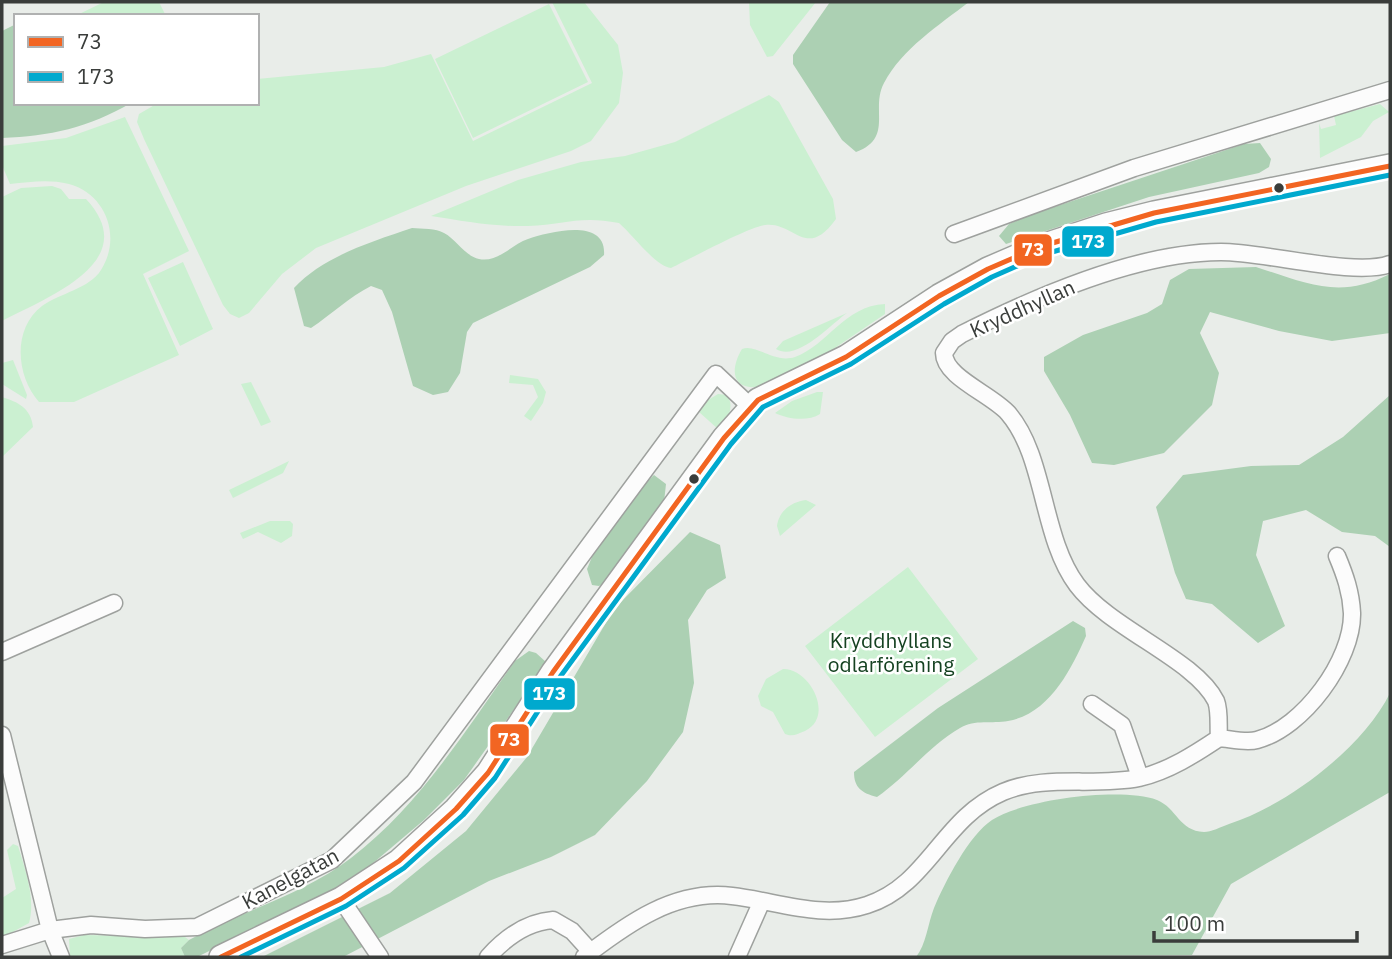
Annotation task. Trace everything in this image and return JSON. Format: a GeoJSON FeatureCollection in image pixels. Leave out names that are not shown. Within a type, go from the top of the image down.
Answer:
{"type":"FeatureCollection","features":[{"type":"Feature","properties":{"kind":"street"},"geometry":{"type":"LineString","coordinates":[[954,234],[1134,168],[1390,90]]}},
{"type":"Feature","properties":{"kind":"street"},"geometry":{"type":"LineString","coordinates":[[221,957],[341,899],[399,861],[438,828],[488,773],[574,643],[684,497],[724,438],[751,407],[776,389],[846,357],[939,296],[988,269],[1038,247],[1107,225],[1154,214],[1390,166]]}},
{"type":"Feature","properties":{"kind":"street","name":"Kryddhyllan"},"geometry":{"type":"LineString","coordinates":[[1219,738],[1217,703],[1199,678],[1141,639],[1092,602],[1078,587],[1065,567],[1022,435],[995,400],[949,370],[944,353],[952,341],[962,334],[1055,291],[1088,279],[1189,254],[1245,252],[1363,269],[1390,264]]}},
{"type":"Feature","properties":{"kind":"street","name":"Kanelgatan"},"geometry":{"type":"LineString","coordinates":[[2,945],[50,930],[91,925],[145,929],[197,927],[332,860],[414,782],[716,374],[751,407]]}},
{"type":"Feature","properties":{"kind":"street"},"geometry":{"type":"LineString","coordinates":[[488,957],[499,945],[526,926],[552,920],[572,931],[588,955],[670,903],[701,896],[731,896],[761,903],[830,911],[866,906],[891,895],[909,882],[975,805],[1006,790],[1045,783],[1139,778],[1185,761],[1219,738],[1254,741],[1279,731],[1301,714],[1317,695],[1347,648],[1352,615],[1349,583],[1337,556]]}},
{"type":"Feature","properties":{"kind":"street"},"geometry":{"type":"LineString","coordinates":[[2,652],[114,603]]}},
{"type":"Feature","properties":{"kind":"street"},"geometry":{"type":"LineString","coordinates":[[1092,704],[1122,725],[1139,778]]}},
{"type":"Feature","properties":{"kind":"street"},"geometry":{"type":"LineString","coordinates":[[2,735],[50,930],[61,957]]}},
{"type":"Feature","properties":{"kind":"street"},"geometry":{"type":"LineString","coordinates":[[341,899],[380,957]]}},
{"type":"Feature","properties":{"kind":"street"},"geometry":{"type":"LineString","coordinates":[[737,957],[761,903]]}},
{"type":"Feature","properties":{"kind":"green space"},"geometry":{"type":"Polygon","coordinates":[[[104,2],[159,2],[165,14],[79,14],[104,2]]]}},
{"type":"Feature","properties":{"kind":"green space"},"geometry":{"type":"Polygon","coordinates":[[[552,2],[584,2],[618,45],[623,73],[619,103],[591,141],[571,151],[466,186],[316,248],[282,274],[249,313],[239,318],[230,314],[223,305],[137,122],[139,114],[155,105],[259,105],[259,79],[384,67],[431,54],[473,141],[592,83],[552,2]]]}},
{"type":"Feature","properties":{"kind":"green space"},"geometry":{"type":"Polygon","coordinates":[[[749,2],[816,2],[773,56],[767,57],[750,25],[749,2]]]}},
{"type":"Feature","properties":{"kind":"green space"},"geometry":{"type":"Polygon","coordinates":[[[830,2],[969,2],[922,38],[901,59],[880,93],[878,131],[868,146],[856,152],[842,140],[793,64],[793,55],[830,2]]]}},
{"type":"Feature","properties":{"kind":"green space"},"geometry":{"type":"Polygon","coordinates":[[[549,4],[588,82],[473,138],[435,59],[549,4]]]}},
{"type":"Feature","properties":{"kind":"green space"},"geometry":{"type":"Polygon","coordinates":[[[14,25],[14,105],[127,105],[84,125],[36,135],[2,138],[2,31],[14,25]]]}},
{"type":"Feature","properties":{"kind":"green space"},"geometry":{"type":"Polygon","coordinates":[[[769,95],[779,102],[833,199],[836,219],[826,231],[816,237],[808,238],[775,225],[765,225],[733,237],[671,268],[651,256],[619,223],[582,220],[516,226],[431,216],[518,180],[581,162],[625,156],[675,142],[769,95]]]}},
{"type":"Feature","properties":{"kind":"green space"},"geometry":{"type":"Polygon","coordinates":[[[1380,104],[1389,112],[1373,121],[1361,137],[1320,158],[1319,123],[1321,129],[1336,125],[1334,116],[1380,104]]]}},
{"type":"Feature","properties":{"kind":"green space"},"geometry":{"type":"Polygon","coordinates":[[[125,117],[189,251],[143,274],[179,355],[74,402],[39,402],[31,391],[22,366],[22,340],[26,327],[42,306],[96,276],[107,257],[110,231],[101,207],[82,189],[69,184],[40,181],[10,184],[2,165],[2,146],[66,138],[125,117]]]}},
{"type":"Feature","properties":{"kind":"green space"},"geometry":{"type":"Polygon","coordinates":[[[1260,143],[1271,159],[1269,167],[1259,173],[1149,197],[1006,244],[999,236],[1009,224],[1030,215],[1244,144],[1260,143]]]}},
{"type":"Feature","properties":{"kind":"green space"},"geometry":{"type":"Polygon","coordinates":[[[52,186],[61,189],[69,199],[86,199],[101,221],[104,241],[97,259],[82,275],[63,289],[2,321],[2,197],[21,188],[52,186]]]}},
{"type":"Feature","properties":{"kind":"green space"},"geometry":{"type":"Polygon","coordinates":[[[412,228],[441,231],[469,255],[479,259],[492,258],[537,236],[562,231],[587,231],[596,235],[602,243],[604,255],[590,267],[473,323],[467,332],[460,373],[448,392],[433,395],[413,386],[392,312],[382,290],[371,286],[311,328],[304,326],[294,288],[319,267],[334,259],[412,228]]]}},
{"type":"Feature","properties":{"kind":"green space"},"geometry":{"type":"Polygon","coordinates":[[[183,262],[213,329],[180,346],[148,278],[183,262]]]}},
{"type":"Feature","properties":{"kind":"green space"},"geometry":{"type":"Polygon","coordinates":[[[1256,267],[1307,283],[1338,287],[1372,282],[1390,274],[1390,333],[1332,341],[1279,331],[1210,312],[1200,333],[1219,373],[1212,405],[1164,453],[1114,465],[1092,463],[1070,415],[1044,371],[1044,357],[1083,335],[1147,313],[1162,304],[1170,280],[1189,269],[1256,267]]]}},
{"type":"Feature","properties":{"kind":"green space"},"geometry":{"type":"Polygon","coordinates":[[[885,304],[885,314],[832,350],[759,387],[738,382],[735,371],[742,349],[753,349],[780,358],[795,357],[817,344],[858,311],[885,304]]]}},
{"type":"Feature","properties":{"kind":"green space"},"geometry":{"type":"Polygon","coordinates":[[[847,313],[823,333],[794,351],[776,349],[783,341],[847,313]]]}},
{"type":"Feature","properties":{"kind":"green space"},"geometry":{"type":"Polygon","coordinates":[[[13,360],[27,395],[26,399],[2,384],[2,363],[13,360]]]}},
{"type":"Feature","properties":{"kind":"green space"},"geometry":{"type":"Polygon","coordinates":[[[510,375],[538,379],[546,392],[543,403],[531,421],[524,416],[538,397],[533,385],[509,383],[510,375]]]}},
{"type":"Feature","properties":{"kind":"green space"},"geometry":{"type":"Polygon","coordinates":[[[251,382],[271,422],[261,426],[241,384],[251,382]]]}},
{"type":"Feature","properties":{"kind":"green space"},"geometry":{"type":"Polygon","coordinates":[[[823,392],[820,414],[798,419],[775,413],[792,401],[823,392]]]}},
{"type":"Feature","properties":{"kind":"green space"},"geometry":{"type":"Polygon","coordinates":[[[718,394],[727,395],[730,409],[725,422],[718,429],[699,412],[708,400],[718,394]]]}},
{"type":"Feature","properties":{"kind":"green space"},"geometry":{"type":"Polygon","coordinates":[[[1390,395],[1390,547],[1375,536],[1342,532],[1306,510],[1263,521],[1256,555],[1285,626],[1258,643],[1212,604],[1186,599],[1175,573],[1156,507],[1183,475],[1251,466],[1299,465],[1343,437],[1390,395]]]}},
{"type":"Feature","properties":{"kind":"green space"},"geometry":{"type":"Polygon","coordinates":[[[2,397],[27,410],[33,427],[2,457],[2,397]]]}},
{"type":"Feature","properties":{"kind":"green space"},"geometry":{"type":"Polygon","coordinates":[[[289,461],[283,473],[233,498],[229,490],[289,461]]]}},
{"type":"Feature","properties":{"kind":"green space"},"geometry":{"type":"Polygon","coordinates":[[[654,475],[666,484],[664,502],[606,582],[599,586],[592,585],[587,569],[592,557],[640,488],[654,475]]]}},
{"type":"Feature","properties":{"kind":"green space"},"geometry":{"type":"Polygon","coordinates":[[[806,500],[816,505],[780,536],[777,526],[783,512],[791,505],[806,500]]]}},
{"type":"Feature","properties":{"kind":"green space"},"geometry":{"type":"Polygon","coordinates":[[[270,521],[290,521],[293,524],[292,536],[281,543],[258,532],[243,539],[240,533],[270,521]]]}},
{"type":"Feature","properties":{"kind":"green space"},"geometry":{"type":"Polygon","coordinates":[[[690,532],[720,545],[726,578],[707,590],[688,620],[694,683],[683,732],[647,781],[595,835],[551,857],[489,881],[343,957],[262,957],[390,893],[466,831],[527,757],[614,609],[690,532]]]}},
{"type":"Feature","properties":{"kind":"green space","name":"Kryddhyllans odlarförening"},"geometry":{"type":"Polygon","coordinates":[[[908,567],[978,659],[875,737],[805,646],[908,567]]]}},
{"type":"Feature","properties":{"kind":"green space"},"geometry":{"type":"Polygon","coordinates":[[[1073,621],[1085,628],[1086,636],[1066,676],[1047,700],[1035,710],[1008,721],[978,723],[960,728],[877,797],[863,792],[857,786],[854,772],[938,708],[1073,621]]]}},
{"type":"Feature","properties":{"kind":"green space"},"geometry":{"type":"Polygon","coordinates":[[[529,651],[536,653],[546,662],[541,671],[464,780],[424,820],[372,864],[329,892],[197,957],[185,957],[181,948],[189,940],[313,882],[351,858],[376,837],[420,791],[460,740],[515,661],[529,651]]]}},
{"type":"Feature","properties":{"kind":"green space"},"geometry":{"type":"Polygon","coordinates":[[[783,669],[802,676],[810,684],[818,705],[814,724],[793,735],[785,734],[773,712],[761,706],[758,696],[766,679],[783,669]]]}},
{"type":"Feature","properties":{"kind":"green space"},"geometry":{"type":"Polygon","coordinates":[[[1390,693],[1390,792],[1231,884],[1192,955],[916,957],[925,940],[934,908],[951,873],[975,836],[992,820],[1027,806],[1049,801],[1121,795],[1157,800],[1189,828],[1204,832],[1213,830],[1274,804],[1321,772],[1361,734],[1378,714],[1390,693]]]}},
{"type":"Feature","properties":{"kind":"green space"},"geometry":{"type":"Polygon","coordinates":[[[13,844],[18,846],[26,874],[31,914],[29,923],[2,938],[2,898],[16,889],[7,850],[13,844]]]}},
{"type":"Feature","properties":{"kind":"green space"},"geometry":{"type":"Polygon","coordinates":[[[84,935],[185,937],[189,940],[181,948],[185,957],[70,957],[69,939],[84,935]]]}},
{"type":"Feature","properties":{"kind":"transit line","name":"73"},"geometry":{"type":"LineString","coordinates":[[221,957],[341,899],[399,861],[456,809],[488,773],[553,672],[724,438],[758,400],[846,357],[939,296],[988,269],[1039,247],[1154,213],[1390,166]]}},
{"type":"Feature","properties":{"kind":"transit line","name":"173"},"geometry":{"type":"LineString","coordinates":[[241,957],[346,906],[404,868],[463,815],[495,778],[560,677],[731,444],[763,407],[851,364],[944,304],[992,277],[1042,255],[1156,222],[1390,175]]}}]}
